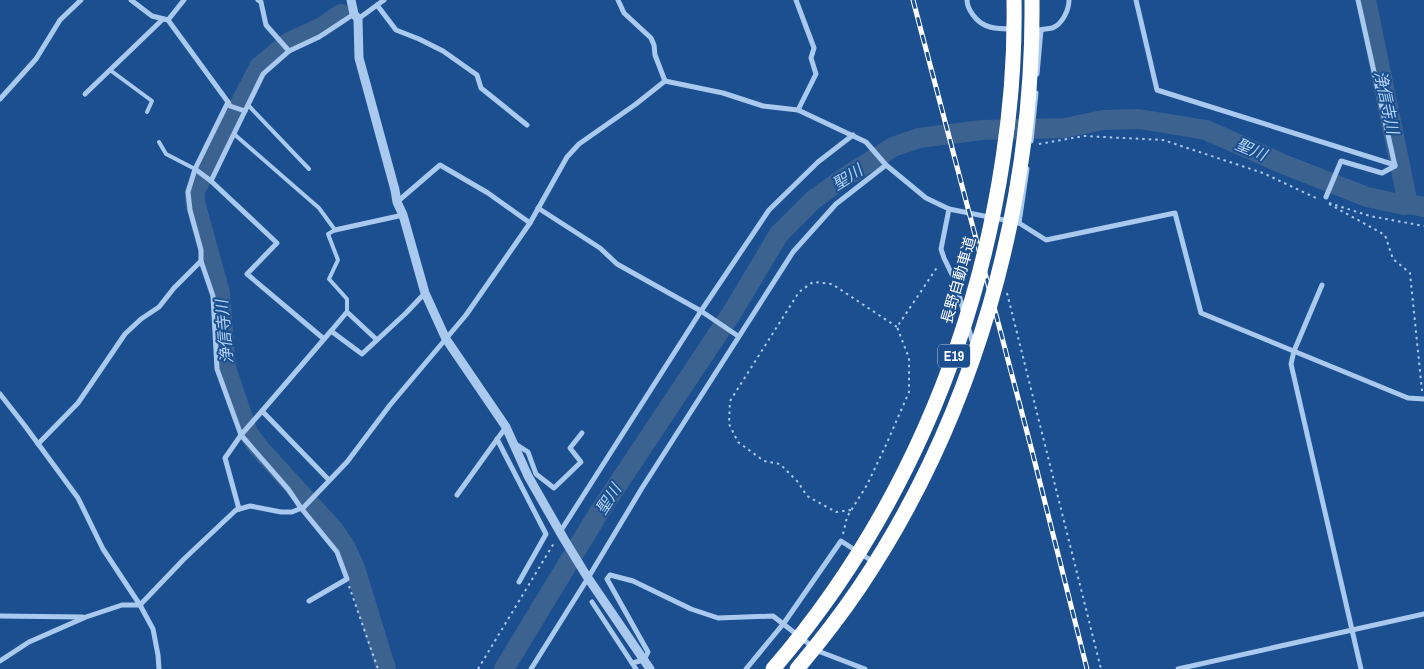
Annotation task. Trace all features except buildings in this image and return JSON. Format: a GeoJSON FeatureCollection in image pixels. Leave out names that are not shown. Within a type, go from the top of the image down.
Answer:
{"type":"FeatureCollection","features":[{"type":"Feature","properties":{"kind":"highway","name":"長野自動車道"},"geometry":{"type":"LineString","coordinates":[[773,669],[804,632],[856,557],[878,521],[923,433],[956,351],[983,261],[1001,172],[1013,62],[1014,0]]}},
{"type":"Feature","properties":{"kind":"highway","name":"E19"},"geometry":{"type":"LineString","coordinates":[[797,669],[859,587],[902,515],[953,411],[981,334],[1015,222],[1028,103],[1032,0]]}},
{"type":"Feature","properties":{"kind":"street"},"geometry":{"type":"LineString","coordinates":[[0,99],[36,59],[60,20],[81,0]]}},
{"type":"Feature","properties":{"kind":"street"},"geometry":{"type":"LineString","coordinates":[[132,0],[152,16],[166,20],[229,104],[243,111]]}},
{"type":"Feature","properties":{"kind":"street"},"geometry":{"type":"LineString","coordinates":[[85,94],[166,20],[184,0]]}},
{"type":"Feature","properties":{"kind":"street"},"geometry":{"type":"LineString","coordinates":[[258,0],[261,2],[266,25],[288,50]]}},
{"type":"Feature","properties":{"kind":"street"},"geometry":{"type":"LineString","coordinates":[[351,0],[356,16],[359,58],[395,190],[396,202],[403,216],[425,292],[446,339],[506,427],[528,476],[562,535],[587,576],[650,669]]}},
{"type":"Feature","properties":{"kind":"street"},"geometry":{"type":"LineString","coordinates":[[210,180],[263,74],[288,50],[319,37],[384,0]]}},
{"type":"Feature","properties":{"kind":"street"},"geometry":{"type":"LineString","coordinates":[[618,0],[628,18],[651,38],[665,81]]}},
{"type":"Feature","properties":{"kind":"street"},"geometry":{"type":"LineString","coordinates":[[796,0],[814,48],[811,58],[816,74],[798,110]]}},
{"type":"Feature","properties":{"kind":"street"},"geometry":{"type":"LineString","coordinates":[[967,0],[972,14],[978,22],[985,26],[998,29],[1041,30],[1054,28],[1061,22],[1069,6],[1069,0]]}},
{"type":"Feature","properties":{"kind":"street"},"geometry":{"type":"LineString","coordinates":[[1136,0],[1157,90],[1395,165]]}},
{"type":"Feature","properties":{"kind":"street"},"geometry":{"type":"LineString","coordinates":[[1358,0],[1395,165]]}},
{"type":"Feature","properties":{"kind":"street"},"geometry":{"type":"LineString","coordinates":[[376,5],[396,30],[443,51],[477,75],[480,88],[527,125]]}},
{"type":"Feature","properties":{"kind":"street"},"geometry":{"type":"LineString","coordinates":[[1037,76],[1041,30]]}},
{"type":"Feature","properties":{"kind":"street"},"geometry":{"type":"LineString","coordinates":[[665,81],[723,93],[763,106],[798,110],[866,142],[886,165],[926,198],[949,209],[1015,222],[1046,240],[1175,213],[1201,313],[1408,398],[1424,399]]}},
{"type":"Feature","properties":{"kind":"street"},"geometry":{"type":"LineString","coordinates":[[0,661],[29,642],[86,617],[122,605],[140,605],[184,558],[236,510],[250,506],[292,512],[303,508],[347,462],[390,405],[466,315],[530,223],[567,157],[579,144],[665,81]]}},
{"type":"Feature","properties":{"kind":"street"},"geometry":{"type":"LineString","coordinates":[[1030,146],[1036,85]]}},
{"type":"Feature","properties":{"kind":"street"},"geometry":{"type":"LineString","coordinates":[[229,104],[188,192],[190,210],[201,250],[201,261],[213,296],[217,369],[241,434],[288,489],[337,552],[347,579],[309,601]]}},
{"type":"Feature","properties":{"kind":"street"},"geometry":{"type":"LineString","coordinates":[[562,535],[701,311],[769,210],[818,162],[853,135]]}},
{"type":"Feature","properties":{"kind":"street"},"geometry":{"type":"LineString","coordinates":[[1326,200],[1341,161],[1382,173],[1395,165]]}},
{"type":"Feature","properties":{"kind":"street"},"geometry":{"type":"LineString","coordinates":[[396,202],[440,165],[488,193],[530,223]]}},
{"type":"Feature","properties":{"kind":"street"},"geometry":{"type":"LineString","coordinates":[[531,669],[642,488],[793,252],[836,204],[886,165]]}},
{"type":"Feature","properties":{"kind":"street"},"geometry":{"type":"LineString","coordinates":[[1015,222],[1027,165]]}},
{"type":"Feature","properties":{"kind":"street"},"geometry":{"type":"LineString","coordinates":[[197,170],[277,244],[248,274],[324,339]]}},
{"type":"Feature","properties":{"kind":"street"},"geometry":{"type":"LineString","coordinates":[[538,208],[600,248],[617,264],[701,311],[738,336]]}},
{"type":"Feature","properties":{"kind":"street"},"geometry":{"type":"LineString","coordinates":[[949,209],[941,249],[956,283],[978,364]]}},
{"type":"Feature","properties":{"kind":"street"},"geometry":{"type":"LineString","coordinates":[[335,230],[403,216]]}},
{"type":"Feature","properties":{"kind":"street"},"geometry":{"type":"LineString","coordinates":[[38,444],[78,402],[125,334],[141,318],[159,307],[174,288],[201,261]]}},
{"type":"Feature","properties":{"kind":"street"},"geometry":{"type":"LineString","coordinates":[[1322,285],[1294,351],[1291,364],[1361,669]]}},
{"type":"Feature","properties":{"kind":"street"},"geometry":{"type":"LineString","coordinates":[[331,331],[362,354],[425,292]]}},
{"type":"Feature","properties":{"kind":"street"},"geometry":{"type":"LineString","coordinates":[[239,509],[225,458],[241,434],[347,312],[377,340]]}},
{"type":"Feature","properties":{"kind":"street"},"geometry":{"type":"LineString","coordinates":[[964,398],[975,372]]}},
{"type":"Feature","properties":{"kind":"street"},"geometry":{"type":"LineString","coordinates":[[0,394],[26,426],[78,498],[103,549],[140,605],[153,629],[159,669]]}},
{"type":"Feature","properties":{"kind":"street"},"geometry":{"type":"LineString","coordinates":[[261,411],[329,480]]}},
{"type":"Feature","properties":{"kind":"street"},"geometry":{"type":"LineString","coordinates":[[804,669],[846,616],[879,565],[934,467],[957,416]]}},
{"type":"Feature","properties":{"kind":"street"},"geometry":{"type":"LineString","coordinates":[[457,495],[506,427]]}},
{"type":"Feature","properties":{"kind":"street"},"geometry":{"type":"LineString","coordinates":[[513,442],[528,452],[536,474],[554,488],[581,462],[570,448],[582,433]]}},
{"type":"Feature","properties":{"kind":"street"},"geometry":{"type":"LineString","coordinates":[[497,439],[546,534],[519,582]]}},
{"type":"Feature","properties":{"kind":"street"},"geometry":{"type":"LineString","coordinates":[[746,669],[784,623],[841,541],[879,565]]}},
{"type":"Feature","properties":{"kind":"street"},"geometry":{"type":"LineString","coordinates":[[632,663],[644,660],[648,652],[607,580],[610,575],[632,581],[690,609],[718,618],[773,616],[818,651],[865,669]]}},
{"type":"Feature","properties":{"kind":"street"},"geometry":{"type":"LineString","coordinates":[[592,602],[636,669]]}},
{"type":"Feature","properties":{"kind":"street"},"geometry":{"type":"LineString","coordinates":[[1178,669],[1424,614]]}},
{"type":"Feature","properties":{"kind":"street"},"geometry":{"type":"LineString","coordinates":[[0,616],[86,617]]}},
{"type":"Feature","properties":{"kind":"lane"},"geometry":{"type":"LineString","coordinates":[[110,70],[152,101],[147,112]]}},
{"type":"Feature","properties":{"kind":"lane"},"geometry":{"type":"LineString","coordinates":[[248,105],[308,169]]}},
{"type":"Feature","properties":{"kind":"lane"},"geometry":{"type":"LineString","coordinates":[[234,134],[319,208],[335,230],[328,234],[338,260],[329,279],[347,299],[347,312]]}},
{"type":"Feature","properties":{"kind":"lane"},"geometry":{"type":"LineString","coordinates":[[159,142],[166,154],[197,170]]}},
{"type":"Feature","properties":{"kind":"path"},"geometry":{"type":"LineString","coordinates":[[1036,144],[1084,136],[1163,140],[1263,173],[1326,200],[1370,216],[1424,226]]}},
{"type":"Feature","properties":{"kind":"path"},"geometry":{"type":"LineString","coordinates":[[1326,200],[1338,210],[1385,235],[1393,260],[1410,273],[1424,399]]}},
{"type":"Feature","properties":{"kind":"path"},"geometry":{"type":"LineString","coordinates":[[897,327],[944,258]]}},
{"type":"Feature","properties":{"kind":"path"},"geometry":{"type":"LineString","coordinates":[[841,541],[847,517],[852,510],[867,485],[909,392],[909,358],[897,327],[832,284],[812,282],[799,292],[730,401],[729,424],[738,442],[764,461],[780,464],[798,482],[807,496],[836,512],[852,510]]}},
{"type":"Feature","properties":{"kind":"path"},"geometry":{"type":"LineString","coordinates":[[1007,292],[1101,669]]}},
{"type":"Feature","properties":{"kind":"path"},"geometry":{"type":"LineString","coordinates":[[478,669],[562,535]]}},
{"type":"Feature","properties":{"kind":"path"},"geometry":{"type":"LineString","coordinates":[[347,579],[378,669]]}},
{"type":"Feature","properties":{"kind":"waterway","name":"浄信寺川"},"geometry":{"type":"LineString","coordinates":[[1366,0],[1408,204]]}},
{"type":"Feature","properties":{"kind":"waterway","name":"浄信寺川"},"geometry":{"type":"LineString","coordinates":[[341,14],[322,27],[289,42],[259,67],[195,191],[195,202],[220,293],[226,368],[248,433],[260,449],[334,530],[346,548],[355,568],[386,669]]}},
{"type":"Feature","properties":{"kind":"waterway","name":"聖川"},"geometry":{"type":"LineString","coordinates":[[504,669],[598,514],[733,311],[779,234],[813,200],[845,177],[893,147],[919,138],[982,130],[1065,128],[1103,120],[1139,119],[1206,130],[1283,164],[1367,197],[1424,207]]}},
{"type":"Feature","properties":{"kind":"railway"},"geometry":{"type":"LineString","coordinates":[[913,0],[1032,451],[1087,669]]}}]}
